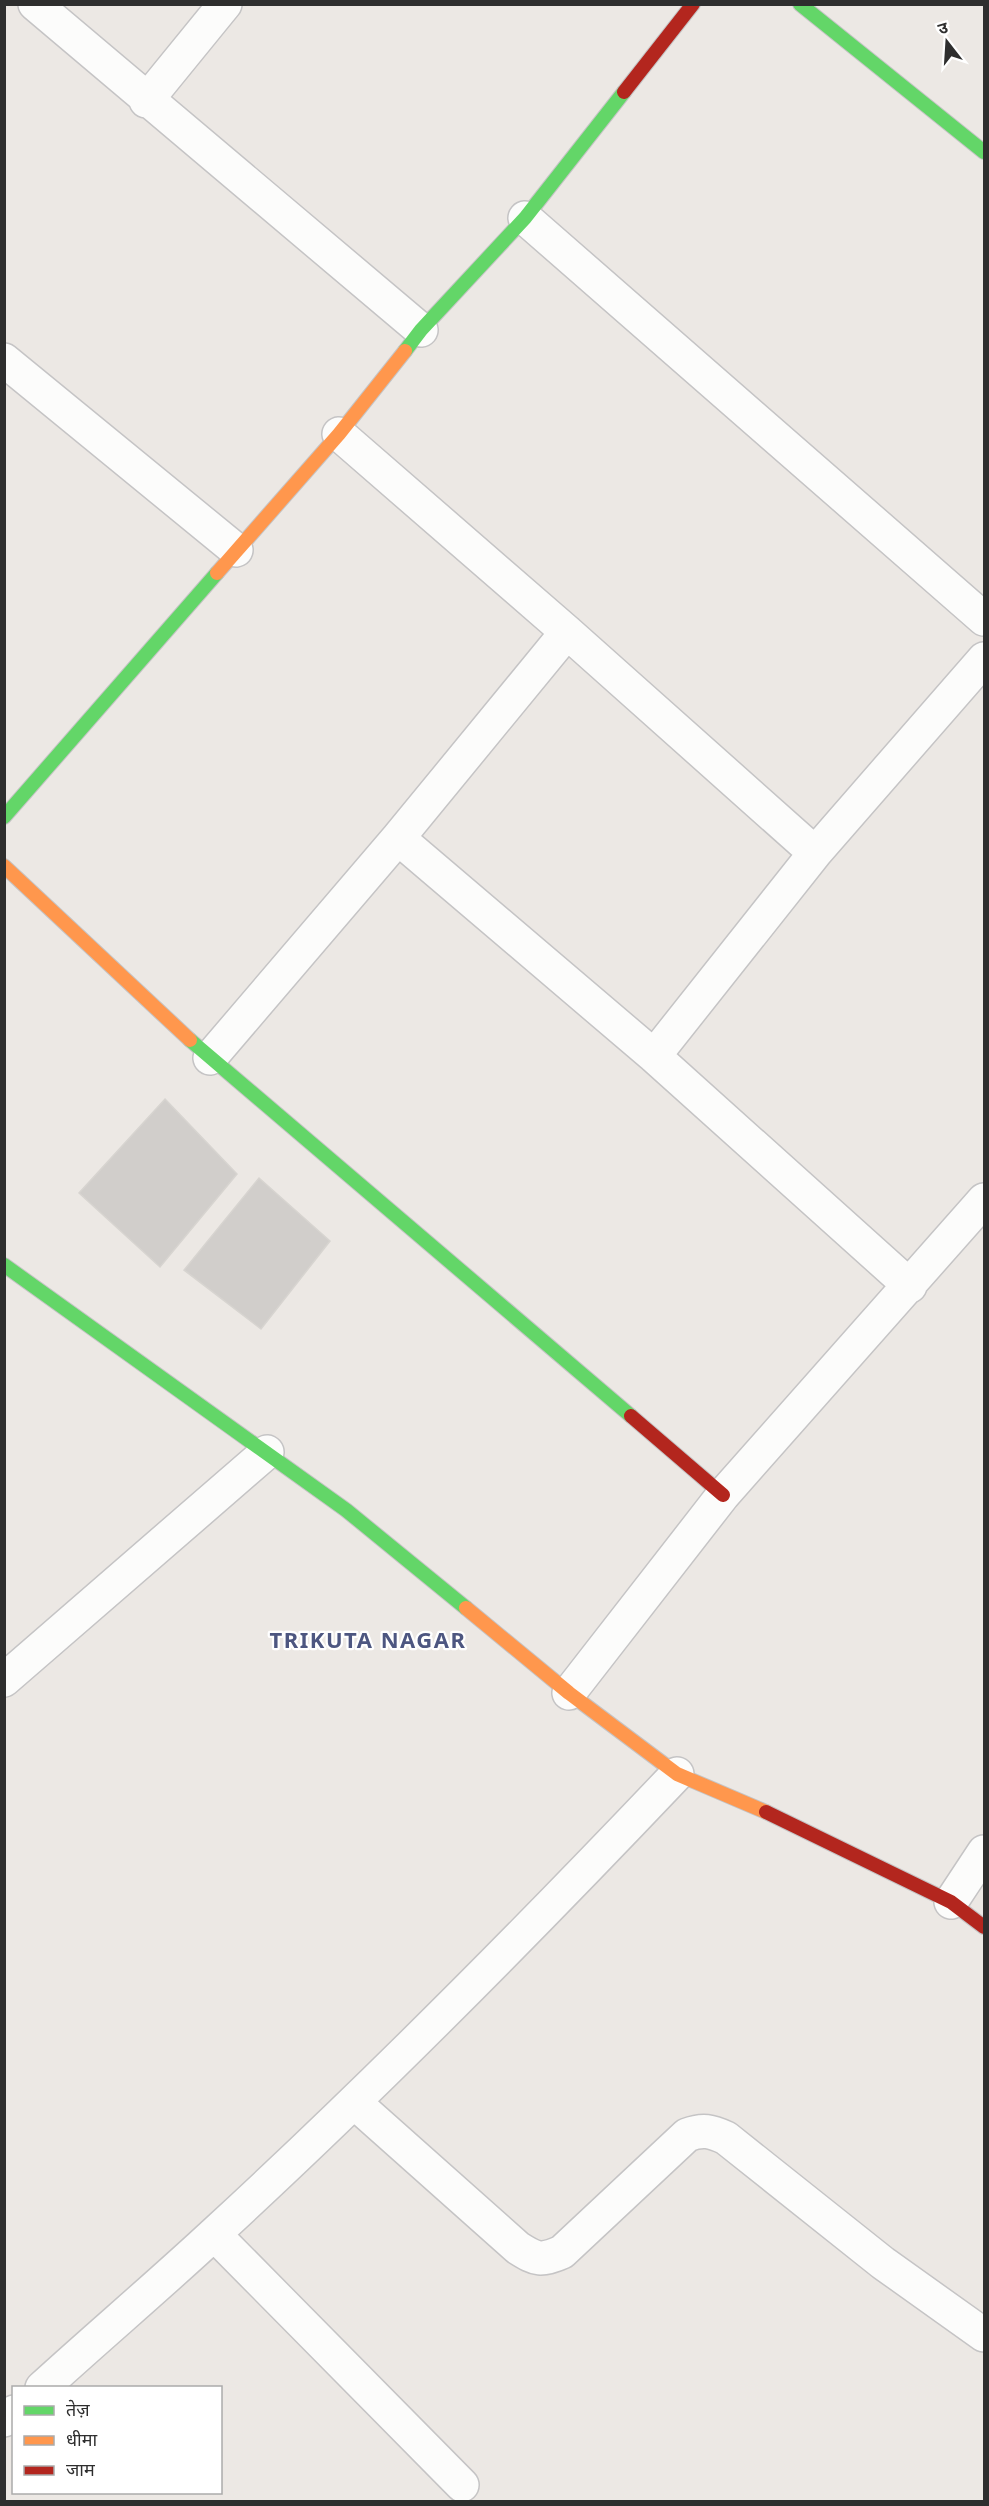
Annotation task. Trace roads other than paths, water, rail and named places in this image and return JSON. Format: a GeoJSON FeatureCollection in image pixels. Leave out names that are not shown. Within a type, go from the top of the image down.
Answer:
{"type":"FeatureCollection","features":[{"type":"Feature","properties":{"kind":"street"},"geometry":{"type":"LineString","coordinates":[[35,4],[146,101],[421,330]]}},
{"type":"Feature","properties":{"kind":"street"},"geometry":{"type":"LineString","coordinates":[[146,101],[225,4]]}},
{"type":"Feature","properties":{"kind":"street"},"geometry":{"type":"LineString","coordinates":[[4,817],[339,434],[421,330],[525,218],[693,4]]}},
{"type":"Feature","properties":{"kind":"street"},"geometry":{"type":"LineString","coordinates":[[800,4],[984,152]]}},
{"type":"Feature","properties":{"kind":"street"},"geometry":{"type":"LineString","coordinates":[[525,218],[984,619]]}},
{"type":"Feature","properties":{"kind":"street"},"geometry":{"type":"LineString","coordinates":[[4,360],[236,550]]}},
{"type":"Feature","properties":{"kind":"street"},"geometry":{"type":"LineString","coordinates":[[339,434],[567,632],[815,853]]}},
{"type":"Feature","properties":{"kind":"street"},"geometry":{"type":"LineString","coordinates":[[210,1058],[398,838],[567,632]]}},
{"type":"Feature","properties":{"kind":"street"},"geometry":{"type":"LineString","coordinates":[[654,1056],[815,853],[984,659]]}},
{"type":"Feature","properties":{"kind":"street"},"geometry":{"type":"LineString","coordinates":[[398,838],[654,1056],[910,1286]]}},
{"type":"Feature","properties":{"kind":"street"},"geometry":{"type":"LineString","coordinates":[[4,866],[210,1058],[723,1495]]}},
{"type":"Feature","properties":{"kind":"street"},"geometry":{"type":"LineString","coordinates":[[568,1693],[723,1495],[984,1200]]}},
{"type":"Feature","properties":{"kind":"street"},"geometry":{"type":"LineString","coordinates":[[4,1265],[346,1510],[568,1693],[677,1774],[762,1810],[951,1902],[984,1927]]}},
{"type":"Feature","properties":{"kind":"street"},"geometry":{"type":"LineString","coordinates":[[4,1680],[267,1452]]}},
{"type":"Feature","properties":{"kind":"street"},"geometry":{"type":"LineString","coordinates":[[44,2386],[214,2234],[354,2102],[538,1921],[677,1774]]}},
{"type":"Feature","properties":{"kind":"street"},"geometry":{"type":"LineString","coordinates":[[951,1902],[984,1852]]}},
{"type":"Feature","properties":{"kind":"street"},"geometry":{"type":"LineString","coordinates":[[354,2102],[518,2248],[534,2259],[547,2258],[562,2252],[687,2135],[700,2130],[710,2130],[726,2138],[883,2263],[984,2335]]}},
{"type":"Feature","properties":{"kind":"street"},"geometry":{"type":"LineString","coordinates":[[214,2234],[462,2485]]}},
{"type":"Feature","properties":{"kind":"district","name":"TRIKUTA NAGAR"},"geometry":{"type":"Point","coordinates":[368,1639]}}]}
